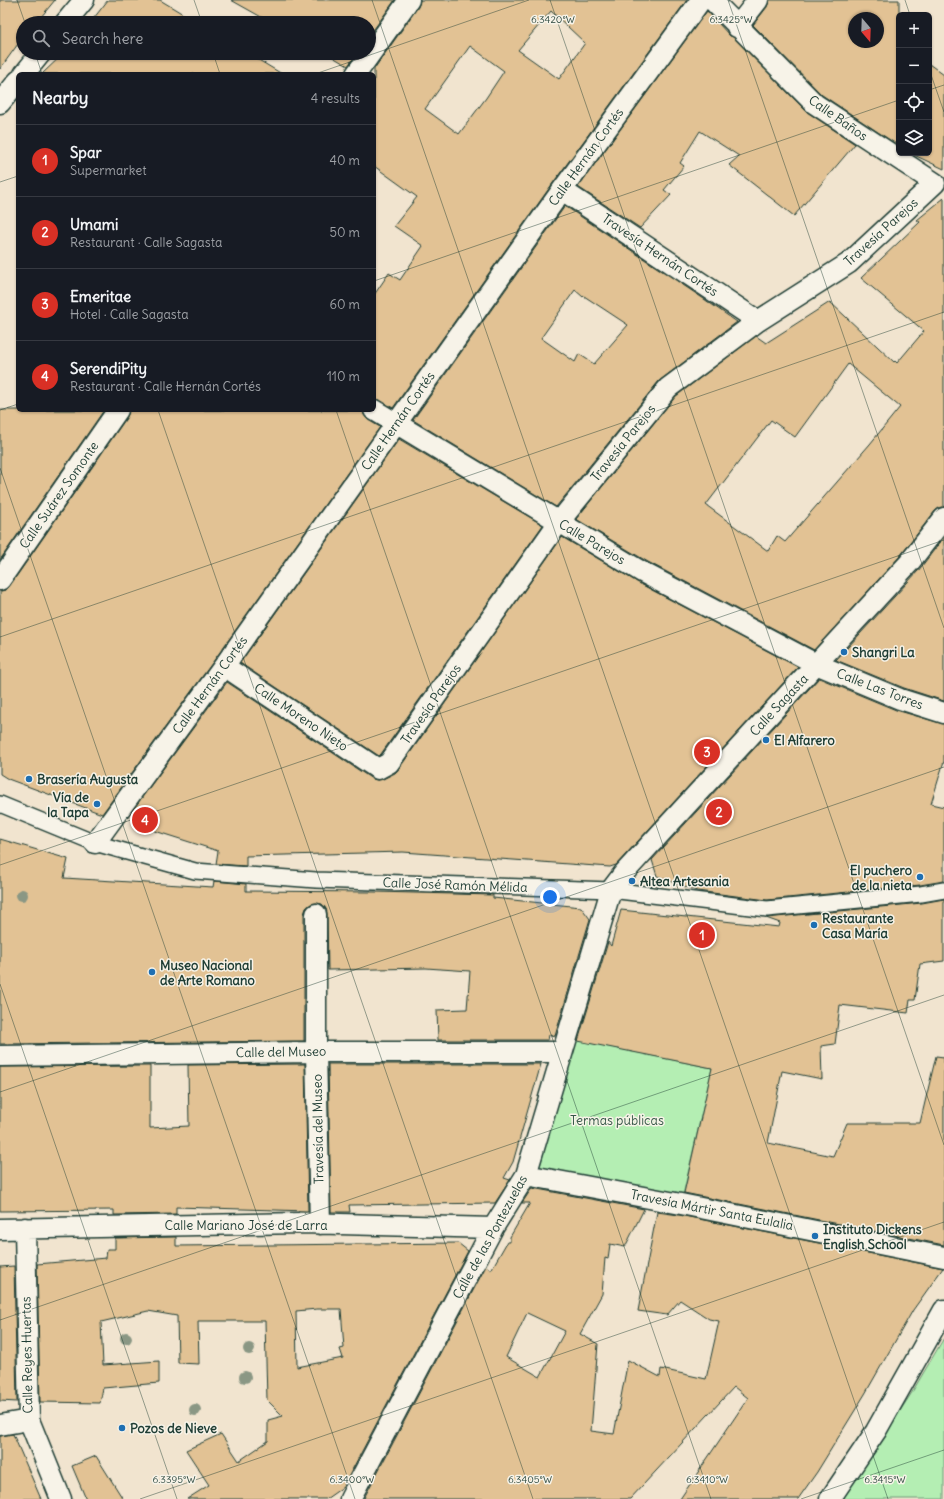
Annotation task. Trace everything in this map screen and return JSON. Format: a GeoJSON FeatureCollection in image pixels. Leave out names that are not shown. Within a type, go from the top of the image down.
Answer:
{"type":"FeatureCollection","features":[{"type":"Feature","properties":{"kind":"street"},"geometry":{"type":"LineString","coordinates":[[71,16],[84,0]]}},
{"type":"Feature","properties":{"kind":"street"},"geometry":{"type":"LineString","coordinates":[[376,46],[409,0]]}},
{"type":"Feature","properties":{"kind":"street","name":"Calle Hernán Cortés"},"geometry":{"type":"LineString","coordinates":[[95,843],[224,666],[562,190],[701,0]]}},
{"type":"Feature","properties":{"kind":"street","name":"Calle Baños"},"geometry":{"type":"LineString","coordinates":[[712,0],[814,104],[939,184]]}},
{"type":"Feature","properties":{"kind":"street"},"geometry":{"type":"LineString","coordinates":[[738,27],[758,0]]}},
{"type":"Feature","properties":{"kind":"street"},"geometry":{"type":"LineString","coordinates":[[26,72],[35,60]]}},
{"type":"Feature","properties":{"kind":"street"},"geometry":{"type":"LineString","coordinates":[[357,72],[366,60]]}},
{"type":"Feature","properties":{"kind":"street"},"geometry":{"type":"LineString","coordinates":[[0,103],[16,83]]}},
{"type":"Feature","properties":{"kind":"street","name":"Travesía Parejos"},"geometry":{"type":"LineString","coordinates":[[378,769],[389,763],[559,522],[668,388],[758,321],[849,263],[939,184]]}},
{"type":"Feature","properties":{"kind":"street","name":"Travesía Hernán Cortés"},"geometry":{"type":"LineString","coordinates":[[562,190],[758,321]]}},
{"type":"Feature","properties":{"kind":"street","name":"Calle Parejos"},"geometry":{"type":"LineString","coordinates":[[376,411],[642,572],[816,664]]}},
{"type":"Feature","properties":{"kind":"street","name":"Calle Suárez Somonte"},"geometry":{"type":"LineString","coordinates":[[0,580],[117,412]]}},
{"type":"Feature","properties":{"kind":"street","name":"Calle Sagasta"},"geometry":{"type":"LineString","coordinates":[[611,890],[909,563],[944,518]]}},
{"type":"Feature","properties":{"kind":"street","name":"Calle Las Torres"},"geometry":{"type":"LineString","coordinates":[[816,664],[900,699],[944,714]]}},
{"type":"Feature","properties":{"kind":"street","name":"Calle Moreno Nieto"},"geometry":{"type":"LineString","coordinates":[[224,666],[378,769]]}},
{"type":"Feature","properties":{"kind":"street","name":"Calle José Ramón Mélida"},"geometry":{"type":"LineString","coordinates":[[0,804],[95,843],[195,871],[316,880],[611,890],[766,909],[921,894],[944,890]]}},
{"type":"Feature","properties":{"kind":"street","name":"Calle de las Pontezuelas"},"geometry":{"type":"LineString","coordinates":[[350,1499],[493,1228],[526,1175],[611,890]]}},
{"type":"Feature","properties":{"kind":"street","name":"Travesía del Museo"},"geometry":{"type":"LineString","coordinates":[[316,914],[316,1052],[320,1224]]}},
{"type":"Feature","properties":{"kind":"street","name":"Calle del Museo"},"geometry":{"type":"LineString","coordinates":[[0,1056],[316,1052],[562,1052]]}},
{"type":"Feature","properties":{"kind":"street","name":"Travesía Mártir Santa Eulalia"},"geometry":{"type":"LineString","coordinates":[[526,1175],[689,1205],[944,1257]]}},
{"type":"Feature","properties":{"kind":"street","name":"Calle Mariano José de Larra"},"geometry":{"type":"LineString","coordinates":[[0,1229],[155,1225],[320,1224],[493,1228]]}},
{"type":"Feature","properties":{"kind":"street","name":"Calle Reyes Huertas"},"geometry":{"type":"LineString","coordinates":[[25,1228],[29,1420],[61,1499]]}},
{"type":"Feature","properties":{"kind":"street"},"geometry":{"type":"LineString","coordinates":[[830,1499],[876,1431],[944,1310]]}},
{"type":"Feature","properties":{"kind":"street"},"geometry":{"type":"LineString","coordinates":[[0,1425],[29,1420]]}},
{"type":"Feature","properties":{"kind":"green space","name":"Termas públicas"},"geometry":{"type":"Polygon","coordinates":[[[567,1038],[712,1068],[681,1204],[526,1175],[567,1038]]]}},
{"type":"Feature","properties":{"kind":"green space"},"geometry":{"type":"Polygon","coordinates":[[[944,1338],[944,1499],[843,1499],[911,1394],[944,1338]]]}},
{"type":"Feature","properties":{"kind":"building"},"geometry":{"type":"Polygon","coordinates":[[[0,0],[55,0],[42,16],[16,16],[16,47],[0,69],[0,0]]]}},
{"type":"Feature","properties":{"kind":"building"},"geometry":{"type":"Polygon","coordinates":[[[108,0],[160,0],[186,16],[95,16],[108,0]]]}},
{"type":"Feature","properties":{"kind":"building"},"geometry":{"type":"Polygon","coordinates":[[[231,0],[395,0],[376,26],[376,16],[260,16],[231,0]]]}},
{"type":"Feature","properties":{"kind":"building"},"geometry":{"type":"Polygon","coordinates":[[[420,0],[687,0],[553,183],[393,408],[380,400],[376,399],[376,292],[389,273],[400,280],[423,246],[394,226],[417,197],[376,167],[376,72],[374,72],[374,69],[418,7],[420,0]],[[551,11],[518,50],[559,79],[585,43],[551,11]],[[470,46],[425,109],[459,134],[504,71],[470,46]]]}},
{"type":"Feature","properties":{"kind":"building"},"geometry":{"type":"Polygon","coordinates":[[[769,0],[899,0],[899,12],[896,12],[896,144],[822,95],[753,25],[767,7],[769,0]]]}},
{"type":"Feature","properties":{"kind":"building"},"geometry":{"type":"Polygon","coordinates":[[[707,11],[730,36],[733,37],[807,112],[855,144],[794,216],[729,165],[739,156],[700,131],[680,163],[684,166],[664,190],[671,195],[640,228],[578,187],[707,11]]]}},
{"type":"Feature","properties":{"kind":"building"},"geometry":{"type":"Polygon","coordinates":[[[57,60],[259,60],[279,72],[44,72],[57,60]]]}},
{"type":"Feature","properties":{"kind":"building"},"geometry":{"type":"Polygon","coordinates":[[[338,60],[352,60],[348,66],[338,60]]]}},
{"type":"Feature","properties":{"kind":"building"},"geometry":{"type":"Polygon","coordinates":[[[932,66],[944,75],[944,169],[916,156],[932,156],[932,66]]]}},
{"type":"Feature","properties":{"kind":"building"},"geometry":{"type":"Polygon","coordinates":[[[944,198],[944,507],[935,511],[900,556],[814,650],[648,562],[576,519],[676,396],[756,336],[766,343],[830,302],[894,362],[895,361],[897,363],[924,331],[861,278],[920,222],[917,220],[944,198]],[[848,364],[795,437],[771,420],[706,505],[768,551],[777,536],[785,542],[900,407],[848,364]]]}},
{"type":"Feature","properties":{"kind":"building"},"geometry":{"type":"Polygon","coordinates":[[[565,206],[737,322],[659,381],[556,507],[413,420],[565,206]],[[575,290],[541,338],[575,362],[579,354],[594,364],[628,325],[584,296],[583,297],[575,290]]]}},
{"type":"Feature","properties":{"kind":"building"},"geometry":{"type":"Polygon","coordinates":[[[0,410],[16,410],[16,412],[103,412],[0,560],[0,410]]]}},
{"type":"Feature","properties":{"kind":"building"},"geometry":{"type":"Polygon","coordinates":[[[128,412],[363,412],[368,420],[380,427],[215,659],[102,814],[8,779],[0,774],[0,591],[9,587],[127,417],[128,412]]]}},
{"type":"Feature","properties":{"kind":"building"},"geometry":{"type":"Polygon","coordinates":[[[399,439],[543,525],[379,756],[240,663],[399,439]]]}},
{"type":"Feature","properties":{"kind":"building"},"geometry":{"type":"Polygon","coordinates":[[[562,537],[637,582],[798,667],[616,865],[610,867],[403,852],[246,856],[246,866],[216,864],[218,851],[136,825],[132,811],[227,682],[372,779],[383,779],[395,773],[562,537]]]}},
{"type":"Feature","properties":{"kind":"building"},"geometry":{"type":"Polygon","coordinates":[[[944,537],[944,701],[904,688],[836,660],[918,571],[944,537]]]}},
{"type":"Feature","properties":{"kind":"building"},"geometry":{"type":"Polygon","coordinates":[[[819,678],[896,710],[944,724],[944,761],[931,804],[944,807],[944,881],[920,885],[767,900],[697,891],[657,876],[652,860],[819,678]]]}},
{"type":"Feature","properties":{"kind":"building","name":"Museo Nacional de Arte Romano"},"geometry":{"type":"Polygon","coordinates":[[[0,839],[68,859],[64,878],[213,887],[214,881],[246,884],[246,891],[493,895],[493,898],[581,907],[590,919],[555,1036],[549,1035],[548,1040],[438,1040],[437,1010],[467,1009],[470,971],[426,968],[328,970],[327,914],[326,909],[322,904],[316,903],[311,904],[306,908],[304,914],[304,1041],[0,1044],[0,839]]]}},
{"type":"Feature","properties":{"kind":"building"},"geometry":{"type":"Polygon","coordinates":[[[944,899],[944,961],[920,964],[915,1000],[910,1000],[908,1013],[840,1005],[835,1044],[821,1046],[822,1079],[782,1071],[768,1143],[833,1156],[847,1123],[920,1123],[936,1056],[944,1057],[944,1245],[684,1193],[712,1068],[578,1041],[608,942],[611,946],[621,910],[779,927],[780,923],[766,918],[922,903],[944,899]]]}},
{"type":"Feature","properties":{"kind":"building"},"geometry":{"type":"Polygon","coordinates":[[[305,1064],[308,1211],[176,1207],[176,1214],[114,1215],[114,1210],[0,1211],[0,1067],[150,1066],[150,1128],[189,1126],[188,1065],[305,1064]]]}},
{"type":"Feature","properties":{"kind":"building"},"geometry":{"type":"Polygon","coordinates":[[[328,1064],[541,1064],[513,1162],[504,1178],[510,1180],[495,1203],[349,1205],[350,1212],[331,1212],[328,1064]]]}},
{"type":"Feature","properties":{"kind":"building"},"geometry":{"type":"Polygon","coordinates":[[[532,1188],[644,1209],[625,1247],[610,1244],[608,1259],[605,1258],[602,1294],[580,1334],[598,1344],[591,1431],[614,1434],[628,1360],[660,1377],[661,1369],[706,1379],[719,1321],[709,1319],[680,1300],[667,1315],[638,1311],[657,1212],[679,1215],[943,1268],[913,1310],[865,1394],[817,1472],[798,1499],[680,1499],[748,1398],[734,1387],[630,1499],[365,1499],[364,1498],[486,1266],[491,1270],[507,1242],[510,1242],[510,1237],[530,1203],[522,1203],[532,1188]],[[527,1313],[506,1357],[540,1377],[565,1331],[527,1313]]]}},
{"type":"Feature","properties":{"kind":"building"},"geometry":{"type":"Polygon","coordinates":[[[176,1237],[176,1246],[458,1243],[468,1251],[343,1487],[326,1499],[187,1499],[209,1485],[186,1450],[221,1434],[239,1461],[268,1441],[268,1420],[283,1416],[267,1400],[265,1321],[198,1321],[199,1364],[178,1363],[177,1316],[148,1311],[101,1322],[103,1365],[159,1361],[159,1383],[103,1388],[100,1403],[40,1402],[37,1264],[106,1258],[107,1249],[115,1249],[115,1238],[176,1237]],[[341,1309],[296,1311],[297,1367],[343,1358],[340,1349],[344,1348],[341,1309]]]}},
{"type":"Feature","properties":{"kind":"building"},"geometry":{"type":"Polygon","coordinates":[[[14,1266],[17,1402],[0,1401],[0,1267],[14,1266]]]}},
{"type":"Feature","properties":{"kind":"building"},"geometry":{"type":"Polygon","coordinates":[[[13,1434],[41,1499],[0,1499],[0,1436],[13,1434]]]}},
{"type":"Feature","properties":{"kind":"building"},"geometry":{"type":"Polygon","coordinates":[[[96,1456],[123,1499],[86,1499],[72,1466],[96,1456]]]}},
{"type":"Feature","properties":{"kind":"place","name":"Shangri La"},"geometry":{"type":"Point","coordinates":[844,652]}},
{"type":"Feature","properties":{"kind":"place","name":"El Alfarero"},"geometry":{"type":"Point","coordinates":[766,740]}},
{"type":"Feature","properties":{"kind":"place","name":"Emeritae"},"geometry":{"type":"Point","coordinates":[707,752]}},
{"type":"Feature","properties":{"kind":"place","name":"Brasería Augusta"},"geometry":{"type":"Point","coordinates":[29,779]}},
{"type":"Feature","properties":{"kind":"place","name":"Vía de la Tapa"},"geometry":{"type":"Point","coordinates":[97,804]}},
{"type":"Feature","properties":{"kind":"place","name":"Umami"},"geometry":{"type":"Point","coordinates":[719,812]}},
{"type":"Feature","properties":{"kind":"place","name":"SerendiPity"},"geometry":{"type":"Point","coordinates":[145,820]}},
{"type":"Feature","properties":{"kind":"place","name":"El puchero de la nieta"},"geometry":{"type":"Point","coordinates":[920,877]}},
{"type":"Feature","properties":{"kind":"place","name":"Altea Artesania"},"geometry":{"type":"Point","coordinates":[632,881]}},
{"type":"Feature","properties":{"kind":"place","name":"Restaurante Casa María"},"geometry":{"type":"Point","coordinates":[814,925]}},
{"type":"Feature","properties":{"kind":"place","name":"Spar"},"geometry":{"type":"Point","coordinates":[702,935]}},
{"type":"Feature","properties":{"kind":"place","name":"Museo Nacional de Arte Romano"},"geometry":{"type":"Point","coordinates":[152,972]}},
{"type":"Feature","properties":{"kind":"place","name":"Instituto Dickens English School"},"geometry":{"type":"Point","coordinates":[815,1236]}},
{"type":"Feature","properties":{"kind":"place","name":"Pozos de Nieve"},"geometry":{"type":"Point","coordinates":[122,1428]}}]}
